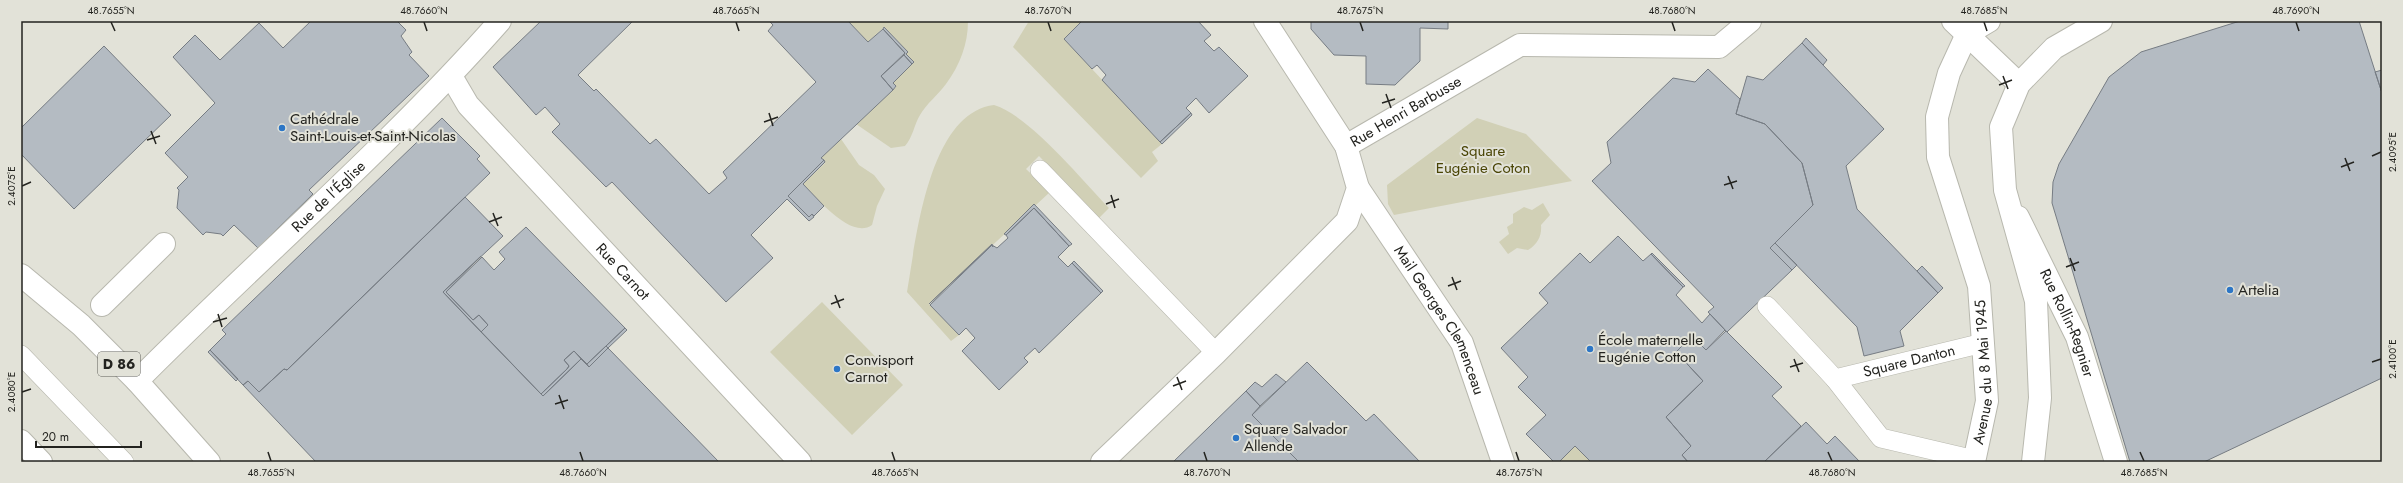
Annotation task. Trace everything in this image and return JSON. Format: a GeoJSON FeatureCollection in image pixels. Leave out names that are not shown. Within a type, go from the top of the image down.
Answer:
{"type":"FeatureCollection","features":[{"type":"Feature","properties":{"kind":"street","name":"Rue de l'Église"},"geometry":{"type":"LineString","coordinates":[[137,381],[274,250],[451,76],[500,21]]}},
{"type":"Feature","properties":{"kind":"street"},"geometry":{"type":"LineString","coordinates":[[1265,21],[1346,146]]}},
{"type":"Feature","properties":{"kind":"street","name":"Rue Henri Barbusse"},"geometry":{"type":"LineString","coordinates":[[1358,188],[1346,146],[1520,45],[1719,47],[1750,21]]}},
{"type":"Feature","properties":{"kind":"street"},"geometry":{"type":"LineString","coordinates":[[1960,28],[1989,21]]}},
{"type":"Feature","properties":{"kind":"street"},"geometry":{"type":"LineString","coordinates":[[2033,462],[2040,398],[2036,301],[2006,190],[2001,127],[2019,84],[2054,48],[2101,21]]}},
{"type":"Feature","properties":{"kind":"street"},"geometry":{"type":"LineString","coordinates":[[1960,28],[2019,84]]}},
{"type":"Feature","properties":{"kind":"street","name":"Avenue du 8 Mai 1945"},"geometry":{"type":"LineString","coordinates":[[1960,28],[1950,74],[1937,118],[1938,157],[1979,286],[1988,401],[1974,461]]}},
{"type":"Feature","properties":{"kind":"street","name":"Rue Carnot"},"geometry":{"type":"LineString","coordinates":[[451,76],[468,105],[800,462]]}},
{"type":"Feature","properties":{"kind":"street"},"geometry":{"type":"LineString","coordinates":[[1102,462],[1216,354],[1347,221],[1358,188]]}},
{"type":"Feature","properties":{"kind":"street","name":"Mail Georges Clemenceau"},"geometry":{"type":"LineString","coordinates":[[1358,188],[1462,343],[1503,462]]}},
{"type":"Feature","properties":{"kind":"street","name":"Rue Rollin-Regnier"},"geometry":{"type":"LineString","coordinates":[[2006,190],[2077,337],[2116,462]]}},
{"type":"Feature","properties":{"kind":"street"},"geometry":{"type":"LineString","coordinates":[[102,305],[164,244]]}},
{"type":"Feature","properties":{"kind":"street","name":"D 86"},"geometry":{"type":"LineString","coordinates":[[21,274],[81,325],[137,381],[210,462]]}},
{"type":"Feature","properties":{"kind":"street"},"geometry":{"type":"LineString","coordinates":[[21,441],[41,462]]}},
{"type":"Feature","properties":{"kind":"lane"},"geometry":{"type":"LineString","coordinates":[[1040,170],[1216,354]]}},
{"type":"Feature","properties":{"kind":"lane"},"geometry":{"type":"LineString","coordinates":[[1767,306],[1835,379],[1881,438],[1974,461]]}},
{"type":"Feature","properties":{"kind":"lane","name":"Square Danton"},"geometry":{"type":"LineString","coordinates":[[1835,379],[1983,343]]}},
{"type":"Feature","properties":{"kind":"lane"},"geometry":{"type":"LineString","coordinates":[[21,355],[124,462]]}},
{"type":"Feature","properties":{"kind":"green space"},"geometry":{"type":"Polygon","coordinates":[[[848,21],[968,21],[967,38],[959,62],[943,88],[923,111],[910,139],[905,146],[891,148],[856,124],[896,87],[893,83],[914,62],[906,54],[908,52],[884,27],[868,42],[848,21]]]}},
{"type":"Feature","properties":{"kind":"green space"},"geometry":{"type":"Polygon","coordinates":[[[1029,21],[1082,21],[1064,39],[1162,144],[1152,152],[1158,161],[1141,178],[1013,47],[1029,21]]]}},
{"type":"Feature","properties":{"kind":"green space"},"geometry":{"type":"Polygon","coordinates":[[[994,105],[1008,111],[1039,135],[1109,208],[1099,218],[1039,156],[1026,169],[1050,192],[929,304],[959,335],[951,341],[907,292],[915,242],[929,182],[940,154],[954,130],[972,113],[994,105]]]}},
{"type":"Feature","properties":{"kind":"green space","name":"Square Eugénie Coton"},"geometry":{"type":"Polygon","coordinates":[[[1477,118],[1526,134],[1572,181],[1394,215],[1388,204],[1387,185],[1477,118]]]}},
{"type":"Feature","properties":{"kind":"green space"},"geometry":{"type":"Polygon","coordinates":[[[841,139],[859,165],[874,175],[885,189],[877,206],[872,225],[864,228],[854,227],[835,215],[825,207],[803,184],[825,163],[821,158],[841,139]]]}},
{"type":"Feature","properties":{"kind":"green space"},"geometry":{"type":"Polygon","coordinates":[[[1543,203],[1550,215],[1541,225],[1541,232],[1537,242],[1528,250],[1517,248],[1508,254],[1499,242],[1509,234],[1507,227],[1513,223],[1513,214],[1524,207],[1532,210],[1543,203]]]}},
{"type":"Feature","properties":{"kind":"green space","name":"Convisport Carnot"},"geometry":{"type":"Polygon","coordinates":[[[822,302],[903,385],[852,435],[770,352],[822,302]]]}},
{"type":"Feature","properties":{"kind":"green space"},"geometry":{"type":"Polygon","coordinates":[[[1575,446],[1591,462],[1557,462],[1575,446]]]}},
{"type":"Feature","properties":{"kind":"building","name":"Cathédrale Saint-Louis-et-Saint-Nicolas"},"geometry":{"type":"Polygon","coordinates":[[[311,21],[397,21],[406,30],[401,36],[412,52],[409,55],[429,76],[309,190],[313,194],[258,248],[234,225],[223,236],[221,234],[206,232],[203,235],[177,208],[179,190],[177,188],[188,177],[165,153],[215,103],[173,57],[195,35],[220,60],[259,23],[283,48],[311,21]]]}},
{"type":"Feature","properties":{"kind":"building"},"geometry":{"type":"Polygon","coordinates":[[[541,21],[633,21],[578,75],[594,91],[596,89],[650,144],[656,139],[709,194],[727,178],[723,172],[816,82],[768,31],[773,25],[769,21],[848,21],[868,42],[883,29],[905,53],[881,76],[893,90],[821,158],[824,160],[788,196],[809,217],[812,214],[814,217],[809,221],[787,199],[751,235],[773,258],[726,302],[612,182],[606,187],[552,132],[560,124],[545,107],[536,115],[493,67],[541,21]]]}},
{"type":"Feature","properties":{"kind":"building"},"geometry":{"type":"Polygon","coordinates":[[[1082,21],[1198,21],[1211,35],[1204,41],[1214,51],[1219,47],[1248,76],[1209,113],[1196,98],[1186,108],[1191,113],[1160,142],[1102,80],[1106,75],[1097,65],[1092,69],[1064,39],[1082,21]]]}},
{"type":"Feature","properties":{"kind":"building"},"geometry":{"type":"Polygon","coordinates":[[[1311,21],[1448,21],[1448,29],[1420,28],[1420,61],[1395,85],[1366,84],[1366,56],[1334,55],[1311,29],[1311,21]]]}},
{"type":"Feature","properties":{"kind":"building","name":"Artelia"},"geometry":{"type":"Polygon","coordinates":[[[2240,21],[2359,21],[2382,93],[2382,378],[2204,462],[2130,462],[2052,203],[2053,182],[2059,164],[2109,77],[2141,52],[2240,21]]]}},
{"type":"Feature","properties":{"kind":"building"},"geometry":{"type":"Polygon","coordinates":[[[884,27],[908,52],[906,54],[914,62],[912,64],[904,55],[905,53],[883,29],[884,27]]]}},
{"type":"Feature","properties":{"kind":"building"},"geometry":{"type":"Polygon","coordinates":[[[1806,38],[1827,60],[1823,65],[1802,43],[1806,38]]]}},
{"type":"Feature","properties":{"kind":"building"},"geometry":{"type":"Polygon","coordinates":[[[1802,43],[1884,129],[1846,166],[1857,209],[1938,293],[1900,331],[1904,346],[1864,356],[1857,327],[1775,243],[1813,205],[1802,163],[1765,124],[1736,114],[1747,76],[1763,80],[1802,43]]]}},
{"type":"Feature","properties":{"kind":"building"},"geometry":{"type":"Polygon","coordinates":[[[104,46],[171,115],[74,209],[21,154],[21,128],[104,46]]]}},
{"type":"Feature","properties":{"kind":"building"},"geometry":{"type":"Polygon","coordinates":[[[904,55],[912,64],[893,83],[896,86],[893,90],[881,76],[904,55]]]}},
{"type":"Feature","properties":{"kind":"building"},"geometry":{"type":"Polygon","coordinates":[[[1708,69],[1740,99],[1736,114],[1765,124],[1802,163],[1813,205],[1770,248],[1792,270],[1727,332],[1708,312],[1714,307],[1592,181],[1611,163],[1607,142],[1673,78],[1695,82],[1708,69]]]}},
{"type":"Feature","properties":{"kind":"building"},"geometry":{"type":"Polygon","coordinates":[[[2382,70],[2382,93],[2375,72],[2382,70]]]}},
{"type":"Feature","properties":{"kind":"building"},"geometry":{"type":"Polygon","coordinates":[[[1191,113],[1192,115],[1162,144],[1160,142],[1191,113]]]}},
{"type":"Feature","properties":{"kind":"building"},"geometry":{"type":"Polygon","coordinates":[[[442,118],[480,156],[477,159],[490,173],[287,370],[284,369],[259,392],[248,381],[243,385],[210,350],[226,334],[222,330],[442,118]]]}},
{"type":"Feature","properties":{"kind":"building"},"geometry":{"type":"Polygon","coordinates":[[[824,160],[825,162],[803,184],[824,206],[814,216],[812,214],[809,217],[788,196],[824,160]]]}},
{"type":"Feature","properties":{"kind":"building"},"geometry":{"type":"Polygon","coordinates":[[[465,197],[503,236],[443,292],[543,396],[581,359],[589,367],[608,348],[719,462],[316,462],[243,385],[248,381],[259,392],[284,369],[287,370],[465,197]]]}},
{"type":"Feature","properties":{"kind":"building"},"geometry":{"type":"Polygon","coordinates":[[[1034,204],[1072,244],[1069,246],[1034,208],[1006,235],[1004,234],[1034,204]]]}},
{"type":"Feature","properties":{"kind":"building"},"geometry":{"type":"Polygon","coordinates":[[[1034,208],[1069,246],[1058,257],[1068,267],[1072,263],[1101,293],[1039,353],[1035,348],[1024,358],[1028,362],[999,390],[962,351],[975,338],[966,328],[959,335],[930,305],[992,245],[997,248],[1008,238],[1006,235],[1034,208]]]}},
{"type":"Feature","properties":{"kind":"building"},"geometry":{"type":"Polygon","coordinates":[[[526,227],[625,328],[587,364],[574,351],[564,360],[569,366],[567,369],[541,394],[481,332],[488,325],[479,315],[473,320],[446,292],[482,257],[494,270],[505,259],[499,252],[526,227]]]}},
{"type":"Feature","properties":{"kind":"building","name":"École maternelle Eugénie Cotton"},"geometry":{"type":"Polygon","coordinates":[[[1618,236],[1643,261],[1651,254],[1683,287],[1676,295],[1702,323],[1710,314],[1725,330],[1706,350],[1692,336],[1676,352],[1703,381],[1666,417],[1691,446],[1682,455],[1688,462],[1591,462],[1575,446],[1559,462],[1554,462],[1526,434],[1546,415],[1518,387],[1528,377],[1501,348],[1548,303],[1539,293],[1580,253],[1590,263],[1618,236]]]}},
{"type":"Feature","properties":{"kind":"building"},"geometry":{"type":"Polygon","coordinates":[[[1775,243],[1797,265],[1792,270],[1770,248],[1775,243]]]}},
{"type":"Feature","properties":{"kind":"building"},"geometry":{"type":"Polygon","coordinates":[[[992,244],[993,247],[992,245],[929,304],[992,244]]]}},
{"type":"Feature","properties":{"kind":"building"},"geometry":{"type":"Polygon","coordinates":[[[1652,253],[1685,286],[1683,287],[1651,254],[1652,253]]]}},
{"type":"Feature","properties":{"kind":"building"},"geometry":{"type":"Polygon","coordinates":[[[481,256],[446,292],[473,320],[479,315],[488,325],[481,332],[443,292],[481,256]]]}},
{"type":"Feature","properties":{"kind":"building"},"geometry":{"type":"Polygon","coordinates":[[[1074,261],[1103,291],[1101,293],[1072,263],[1074,261]]]}},
{"type":"Feature","properties":{"kind":"building"},"geometry":{"type":"Polygon","coordinates":[[[1922,266],[1943,288],[1938,293],[1917,271],[1922,266]]]}},
{"type":"Feature","properties":{"kind":"building"},"geometry":{"type":"Polygon","coordinates":[[[625,328],[627,330],[608,348],[606,346],[625,328]]]}},
{"type":"Feature","properties":{"kind":"building"},"geometry":{"type":"Polygon","coordinates":[[[1726,331],[1782,387],[1772,396],[1801,426],[1764,462],[1688,462],[1682,455],[1691,446],[1666,417],[1703,381],[1676,352],[1692,336],[1706,350],[1726,331]]]}},
{"type":"Feature","properties":{"kind":"building"},"geometry":{"type":"Polygon","coordinates":[[[606,346],[608,348],[589,367],[587,364],[606,346]]]}},
{"type":"Feature","properties":{"kind":"building"},"geometry":{"type":"Polygon","coordinates":[[[210,350],[238,379],[236,381],[208,352],[210,350]]]}},
{"type":"Feature","properties":{"kind":"building"},"geometry":{"type":"Polygon","coordinates":[[[574,351],[581,359],[543,396],[541,394],[567,369],[569,366],[564,360],[574,351]]]}},
{"type":"Feature","properties":{"kind":"building"},"geometry":{"type":"Polygon","coordinates":[[[1307,362],[1366,421],[1374,414],[1420,462],[1299,462],[1252,415],[1307,362]]]}},
{"type":"Feature","properties":{"kind":"building"},"geometry":{"type":"Polygon","coordinates":[[[1276,374],[1286,382],[1260,406],[1246,391],[1255,382],[1262,387],[1276,374]]]}},
{"type":"Feature","properties":{"kind":"building","name":"Square Salvador Allende"},"geometry":{"type":"Polygon","coordinates":[[[1246,391],[1260,406],[1252,415],[1299,462],[1173,462],[1246,391]]]}},
{"type":"Feature","properties":{"kind":"building"},"geometry":{"type":"Polygon","coordinates":[[[1806,422],[1827,444],[1835,436],[1860,462],[1764,462],[1806,422]]]}},
{"type":"Feature","properties":{"kind":"place","name":"Cathédrale Saint-Louis-et-Saint-Nicolas"},"geometry":{"type":"Point","coordinates":[282,128]}},
{"type":"Feature","properties":{"kind":"place","name":"Artelia"},"geometry":{"type":"Point","coordinates":[2230,290]}},
{"type":"Feature","properties":{"kind":"place","name":"École maternelle Eugénie Cotton"},"geometry":{"type":"Point","coordinates":[1590,349]}},
{"type":"Feature","properties":{"kind":"place","name":"Convisport Carnot"},"geometry":{"type":"Point","coordinates":[837,369]}},
{"type":"Feature","properties":{"kind":"place","name":"Square Salvador Allende"},"geometry":{"type":"Point","coordinates":[1236,438]}}]}
